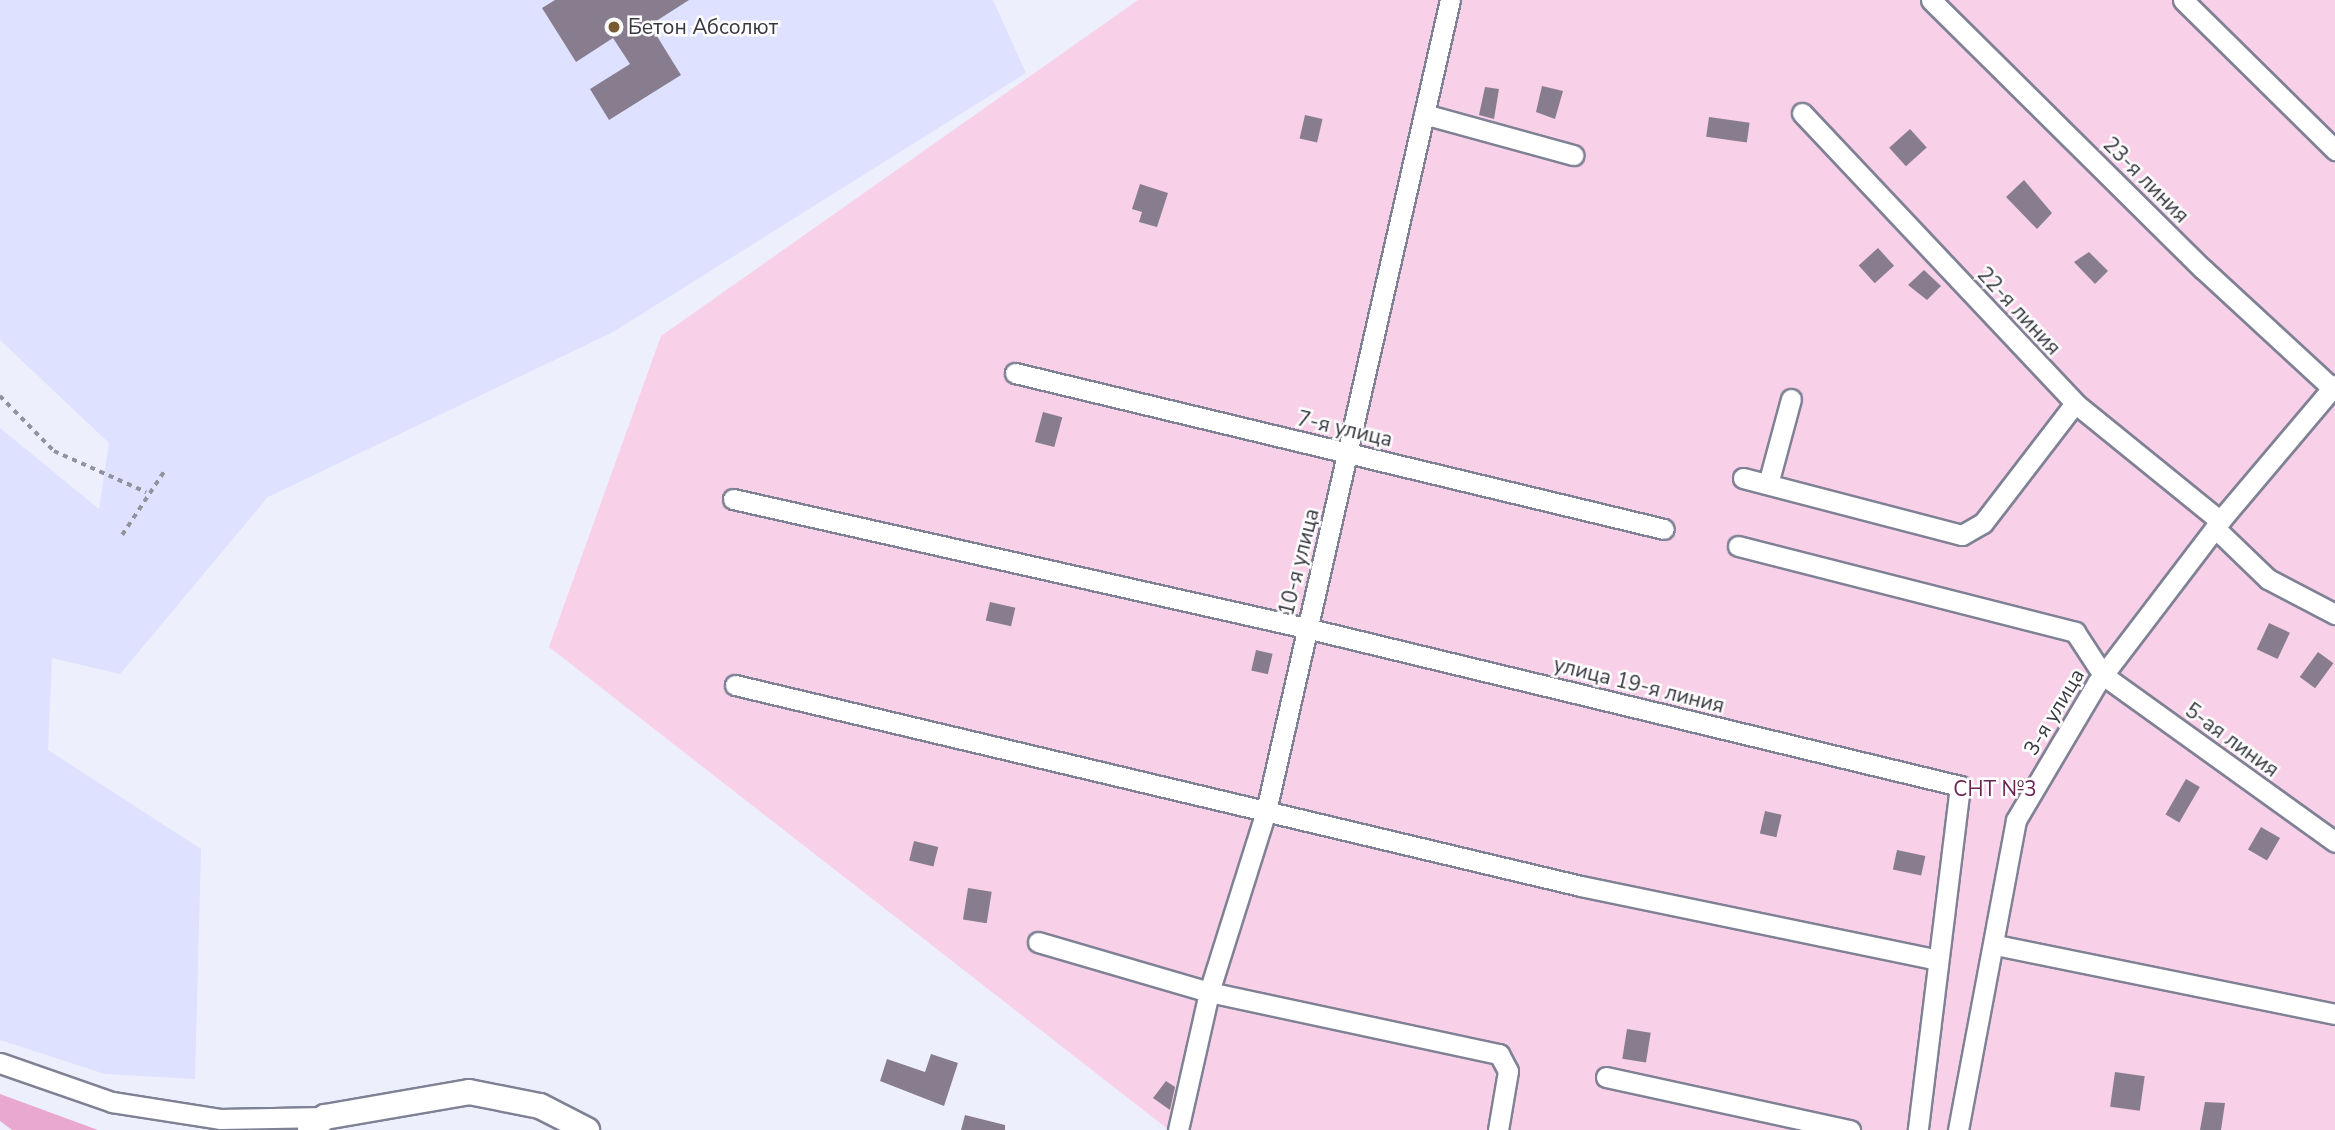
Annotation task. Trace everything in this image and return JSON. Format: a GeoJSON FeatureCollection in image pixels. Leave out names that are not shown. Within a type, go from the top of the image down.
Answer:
{"type":"FeatureCollection","features":[{"type":"Feature","properties":{"kind":"street","name":"10-я улица"},"geometry":{"type":"LineString","coordinates":[[1178,1130],[1209,992],[1266,811],[1450,0]]}},
{"type":"Feature","properties":{"kind":"street","name":"23-я линия"},"geometry":{"type":"LineString","coordinates":[[1931,0],[2332,395]]}},
{"type":"Feature","properties":{"kind":"street"},"geometry":{"type":"LineString","coordinates":[[2183,0],[2335,150]]}},
{"type":"Feature","properties":{"kind":"street","name":"22-я линия"},"geometry":{"type":"LineString","coordinates":[[1802,113],[2075,403],[2218,524],[2268,579],[2335,614]]}},
{"type":"Feature","properties":{"kind":"street"},"geometry":{"type":"LineString","coordinates":[[1424,114],[1573,155]]}},
{"type":"Feature","properties":{"kind":"street","name":"7-я улица"},"geometry":{"type":"LineString","coordinates":[[1015,373],[1664,529]]}},
{"type":"Feature","properties":{"kind":"street","name":"3-я улица"},"geometry":{"type":"LineString","coordinates":[[1958,1130],[1996,946],[2016,820],[2103,675],[2218,524],[2332,395]]}},
{"type":"Feature","properties":{"kind":"street"},"geometry":{"type":"LineString","coordinates":[[1768,484],[1791,399]]}},
{"type":"Feature","properties":{"kind":"street"},"geometry":{"type":"LineString","coordinates":[[1743,478],[1962,535],[1983,523],[2075,403]]}},
{"type":"Feature","properties":{"kind":"street","name":"улица 19-я линия"},"geometry":{"type":"LineString","coordinates":[[733,499],[1306,628],[1960,786],[1936,960]]}},
{"type":"Feature","properties":{"kind":"street"},"geometry":{"type":"LineString","coordinates":[[1738,546],[2075,632],[2103,675]]}},
{"type":"Feature","properties":{"kind":"street","name":"5-ая линия"},"geometry":{"type":"LineString","coordinates":[[2103,675],[2335,842]]}},
{"type":"Feature","properties":{"kind":"street"},"geometry":{"type":"LineString","coordinates":[[735,685],[1581,886],[1936,960],[1917,1130]]}},
{"type":"Feature","properties":{"kind":"street"},"geometry":{"type":"LineString","coordinates":[[1038,942],[1209,992],[1499,1054],[1508,1071],[1498,1130]]}},
{"type":"Feature","properties":{"kind":"street"},"geometry":{"type":"LineString","coordinates":[[1996,946],[2335,1014]]}},
{"type":"Feature","properties":{"kind":"street"},"geometry":{"type":"LineString","coordinates":[[0,1063],[112,1102],[220,1119],[317,1124],[469,1092],[540,1106],[587,1130]]}},
{"type":"Feature","properties":{"kind":"street"},"geometry":{"type":"LineString","coordinates":[[1606,1077],[1850,1130]]}},
{"type":"Feature","properties":{"kind":"path"},"geometry":{"type":"LineString","coordinates":[[0,396],[54,451],[146,492]]}},
{"type":"Feature","properties":{"kind":"path"},"geometry":{"type":"LineString","coordinates":[[122,535],[146,492],[165,470]]}},
{"type":"Feature","properties":{"kind":"shaded area"},"geometry":{"type":"Polygon","coordinates":[[[0,0],[993,0],[1026,73],[613,332],[268,497],[120,674],[52,658],[48,750],[201,849],[195,1079],[105,1074],[0,1040],[0,428],[99,509],[109,443],[0,340],[0,0]]]}},
{"type":"Feature","properties":{"kind":"shaded area"},"geometry":{"type":"Polygon","coordinates":[[[0,1094],[98,1130],[12,1130],[0,1121],[0,1094]]]}},
{"type":"Feature","properties":{"kind":"green space","name":"СНТ №3"},"geometry":{"type":"Polygon","coordinates":[[[1138,0],[2335,0],[2335,1130],[1169,1130],[549,647],[661,336],[1138,0]]]}},
{"type":"Feature","properties":{"kind":"building"},"geometry":{"type":"Polygon","coordinates":[[[555,0],[689,0],[650,25],[681,75],[609,120],[590,89],[630,64],[613,38],[576,62],[542,8],[555,0]]]}},
{"type":"Feature","properties":{"kind":"building"},"geometry":{"type":"Polygon","coordinates":[[[1542,86],[1563,91],[1555,119],[1536,112],[1542,86]]]}},
{"type":"Feature","properties":{"kind":"building"},"geometry":{"type":"Polygon","coordinates":[[[1485,87],[1499,89],[1494,119],[1479,115],[1485,87]]]}},
{"type":"Feature","properties":{"kind":"building"},"geometry":{"type":"Polygon","coordinates":[[[1305,115],[1323,119],[1317,142],[1300,138],[1305,115]]]}},
{"type":"Feature","properties":{"kind":"building"},"geometry":{"type":"Polygon","coordinates":[[[1709,117],[1750,123],[1747,143],[1706,137],[1709,117]]]}},
{"type":"Feature","properties":{"kind":"building"},"geometry":{"type":"Polygon","coordinates":[[[1910,129],[1927,148],[1906,166],[1889,148],[1910,129]]]}},
{"type":"Feature","properties":{"kind":"building"},"geometry":{"type":"Polygon","coordinates":[[[2024,180],[2052,213],[2037,229],[2006,197],[2024,180]]]}},
{"type":"Feature","properties":{"kind":"building"},"geometry":{"type":"Polygon","coordinates":[[[1140,184],[1168,193],[1157,227],[1139,222],[1142,212],[1132,209],[1140,184]]]}},
{"type":"Feature","properties":{"kind":"building"},"geometry":{"type":"Polygon","coordinates":[[[1878,248],[1894,266],[1875,283],[1859,265],[1878,248]]]}},
{"type":"Feature","properties":{"kind":"building"},"geometry":{"type":"Polygon","coordinates":[[[2089,252],[2108,271],[2095,284],[2074,262],[2089,252]]]}},
{"type":"Feature","properties":{"kind":"building"},"geometry":{"type":"Polygon","coordinates":[[[1924,270],[1941,286],[1927,300],[1908,285],[1924,270]]]}},
{"type":"Feature","properties":{"kind":"building"},"geometry":{"type":"Polygon","coordinates":[[[1043,412],[1062,417],[1054,447],[1035,442],[1043,412]]]}},
{"type":"Feature","properties":{"kind":"building"},"geometry":{"type":"Polygon","coordinates":[[[990,602],[1015,608],[1011,626],[986,621],[990,602]]]}},
{"type":"Feature","properties":{"kind":"building"},"geometry":{"type":"Polygon","coordinates":[[[2269,623],[2290,633],[2278,659],[2257,649],[2269,623]]]}},
{"type":"Feature","properties":{"kind":"building"},"geometry":{"type":"Polygon","coordinates":[[[1256,650],[1273,654],[1268,674],[1251,670],[1256,650]]]}},
{"type":"Feature","properties":{"kind":"building"},"geometry":{"type":"Polygon","coordinates":[[[2318,652],[2333,663],[2315,688],[2300,677],[2318,652]]]}},
{"type":"Feature","properties":{"kind":"building"},"geometry":{"type":"Polygon","coordinates":[[[2186,779],[2200,787],[2179,823],[2166,815],[2186,779]]]}},
{"type":"Feature","properties":{"kind":"building"},"geometry":{"type":"Polygon","coordinates":[[[1765,811],[1782,815],[1776,837],[1760,833],[1765,811]]]}},
{"type":"Feature","properties":{"kind":"building"},"geometry":{"type":"Polygon","coordinates":[[[2261,827],[2280,838],[2267,861],[2248,850],[2261,827]]]}},
{"type":"Feature","properties":{"kind":"building"},"geometry":{"type":"Polygon","coordinates":[[[914,841],[938,847],[933,866],[909,860],[914,841]]]}},
{"type":"Feature","properties":{"kind":"building"},"geometry":{"type":"Polygon","coordinates":[[[1897,850],[1925,856],[1921,876],[1893,870],[1897,850]]]}},
{"type":"Feature","properties":{"kind":"building"},"geometry":{"type":"Polygon","coordinates":[[[968,888],[992,892],[987,923],[963,920],[968,888]]]}},
{"type":"Feature","properties":{"kind":"building"},"geometry":{"type":"Polygon","coordinates":[[[1627,1029],[1651,1033],[1646,1062],[1622,1059],[1627,1029]]]}},
{"type":"Feature","properties":{"kind":"building"},"geometry":{"type":"Polygon","coordinates":[[[931,1054],[958,1063],[944,1106],[880,1081],[887,1059],[925,1072],[931,1054]]]}},
{"type":"Feature","properties":{"kind":"building"},"geometry":{"type":"Polygon","coordinates":[[[2115,1072],[2145,1076],[2140,1111],[2110,1107],[2115,1072]]]}},
{"type":"Feature","properties":{"kind":"building"},"geometry":{"type":"Polygon","coordinates":[[[1166,1081],[1175,1087],[1170,1110],[1153,1098],[1166,1081]]]}},
{"type":"Feature","properties":{"kind":"building"},"geometry":{"type":"Polygon","coordinates":[[[2205,1102],[2225,1103],[2221,1130],[2200,1130],[2205,1102]]]}},
{"type":"Feature","properties":{"kind":"building"},"geometry":{"type":"Polygon","coordinates":[[[965,1115],[1005,1125],[1005,1130],[961,1130],[965,1115]]]}},
{"type":"Feature","properties":{"kind":"place","name":"Бетон Абсолют"},"geometry":{"type":"Point","coordinates":[614,27]}}]}
